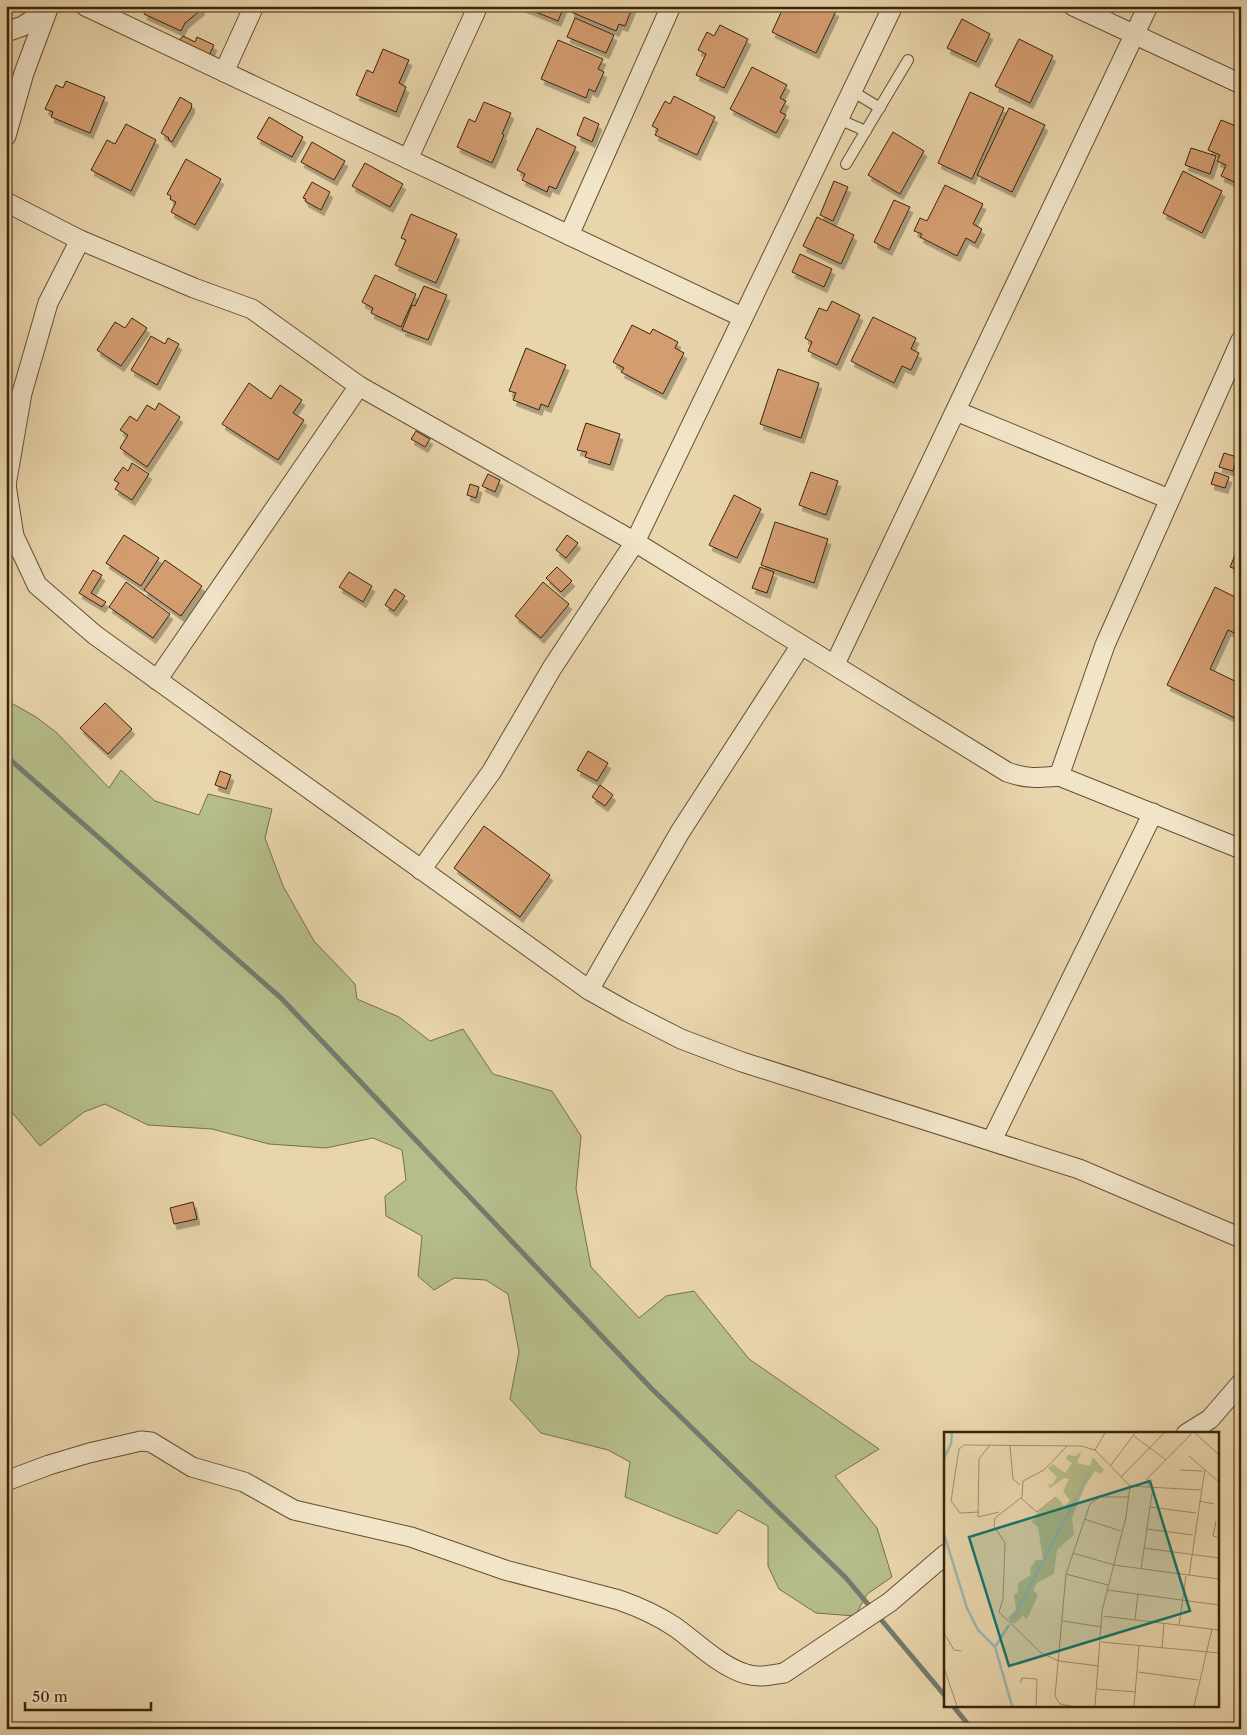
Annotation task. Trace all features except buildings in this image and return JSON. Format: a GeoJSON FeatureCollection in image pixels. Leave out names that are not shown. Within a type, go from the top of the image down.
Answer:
{"type":"FeatureCollection","features":[{"type":"Feature","properties":{"kind":"street"},"geometry":{"type":"LineString","coordinates":[[85,6],[742,317]]}},
{"type":"Feature","properties":{"kind":"street"},"geometry":{"type":"LineString","coordinates":[[224,72],[254,6]]}},
{"type":"Feature","properties":{"kind":"street"},"geometry":{"type":"LineString","coordinates":[[408,159],[478,6]]}},
{"type":"Feature","properties":{"kind":"street"},"geometry":{"type":"LineString","coordinates":[[569,235],[671,6]]}},
{"type":"Feature","properties":{"kind":"street"},"geometry":{"type":"LineString","coordinates":[[421,870],[492,771],[552,668],[635,542],[893,6]]}},
{"type":"Feature","properties":{"kind":"street"},"geometry":{"type":"LineString","coordinates":[[1073,6],[1241,84]]}},
{"type":"Feature","properties":{"kind":"street"},"geometry":{"type":"LineString","coordinates":[[835,664],[1136,35],[1148,6]]}},
{"type":"Feature","properties":{"kind":"street"},"geometry":{"type":"LineString","coordinates":[[6,32],[23,26],[49,8]]}},
{"type":"Feature","properties":{"kind":"street"},"geometry":{"type":"LineString","coordinates":[[6,136],[24,74],[49,8]]}},
{"type":"Feature","properties":{"kind":"street"},"geometry":{"type":"LineString","coordinates":[[6,202],[80,240],[194,288],[252,309],[359,386],[635,542],[1007,772],[1020,777],[1034,779],[1059,776],[1241,850]]}},
{"type":"Feature","properties":{"kind":"street"},"geometry":{"type":"LineString","coordinates":[[80,240],[48,303],[22,393],[6,485],[14,536],[37,585],[96,635],[157,680],[589,990],[681,1039],[742,1062],[1079,1169],[1241,1238]]}},
{"type":"Feature","properties":{"kind":"street"},"geometry":{"type":"LineString","coordinates":[[1059,776],[1104,644],[1241,340]]}},
{"type":"Feature","properties":{"kind":"street"},"geometry":{"type":"LineString","coordinates":[[157,680],[359,386]]}},
{"type":"Feature","properties":{"kind":"street"},"geometry":{"type":"LineString","coordinates":[[956,411],[1169,499]]}},
{"type":"Feature","properties":{"kind":"street"},"geometry":{"type":"LineString","coordinates":[[589,990],[680,832],[801,645]]}},
{"type":"Feature","properties":{"kind":"street"},"geometry":{"type":"LineString","coordinates":[[992,1140],[1152,813]]}},
{"type":"Feature","properties":{"kind":"street"},"geometry":{"type":"LineString","coordinates":[[1189,1432],[1210,1419],[1241,1383]]}},
{"type":"Feature","properties":{"kind":"street"},"geometry":{"type":"LineString","coordinates":[[6,1481],[89,1453],[141,1440],[151,1442],[192,1466],[244,1482],[294,1510],[411,1537],[505,1570],[635,1605],[654,1614],[728,1666],[746,1674],[765,1676],[784,1673],[882,1608],[944,1556]]}},
{"type":"Feature","properties":{"kind":"lane"},"geometry":{"type":"LineString","coordinates":[[846,164],[908,60]]}},
{"type":"Feature","properties":{"kind":"lane"},"geometry":{"type":"LineString","coordinates":[[852,90],[880,108]]}},
{"type":"Feature","properties":{"kind":"lane"},"geometry":{"type":"LineString","coordinates":[[838,119],[866,131]]}},
{"type":"Feature","properties":{"kind":"green space"},"geometry":{"type":"Polygon","coordinates":[[[6,700],[36,717],[57,733],[109,788],[121,770],[155,801],[199,815],[208,794],[272,809],[265,838],[283,886],[314,941],[355,984],[357,999],[399,1017],[430,1041],[463,1029],[493,1074],[552,1091],[581,1136],[576,1189],[591,1267],[639,1318],[666,1296],[694,1291],[749,1359],[879,1449],[835,1476],[877,1528],[892,1577],[867,1594],[855,1616],[816,1613],[779,1589],[768,1566],[768,1526],[738,1510],[717,1534],[625,1497],[630,1462],[608,1450],[541,1433],[510,1399],[519,1352],[508,1294],[486,1280],[454,1278],[434,1290],[418,1276],[422,1236],[386,1216],[385,1196],[406,1180],[402,1150],[373,1138],[326,1148],[269,1144],[212,1129],[148,1125],[105,1104],[84,1112],[40,1146],[6,1105],[6,700]]]}},
{"type":"Feature","properties":{"kind":"waterway"},"geometry":{"type":"LineString","coordinates":[[6,756],[281,998],[651,1388],[846,1578],[872,1609]]}},
{"type":"Feature","properties":{"kind":"waterway"},"geometry":{"type":"LineString","coordinates":[[878,1616],[944,1695]]}},
{"type":"Feature","properties":{"kind":"waterway"},"geometry":{"type":"LineString","coordinates":[[955,1708],[972,1729]]}}]}
